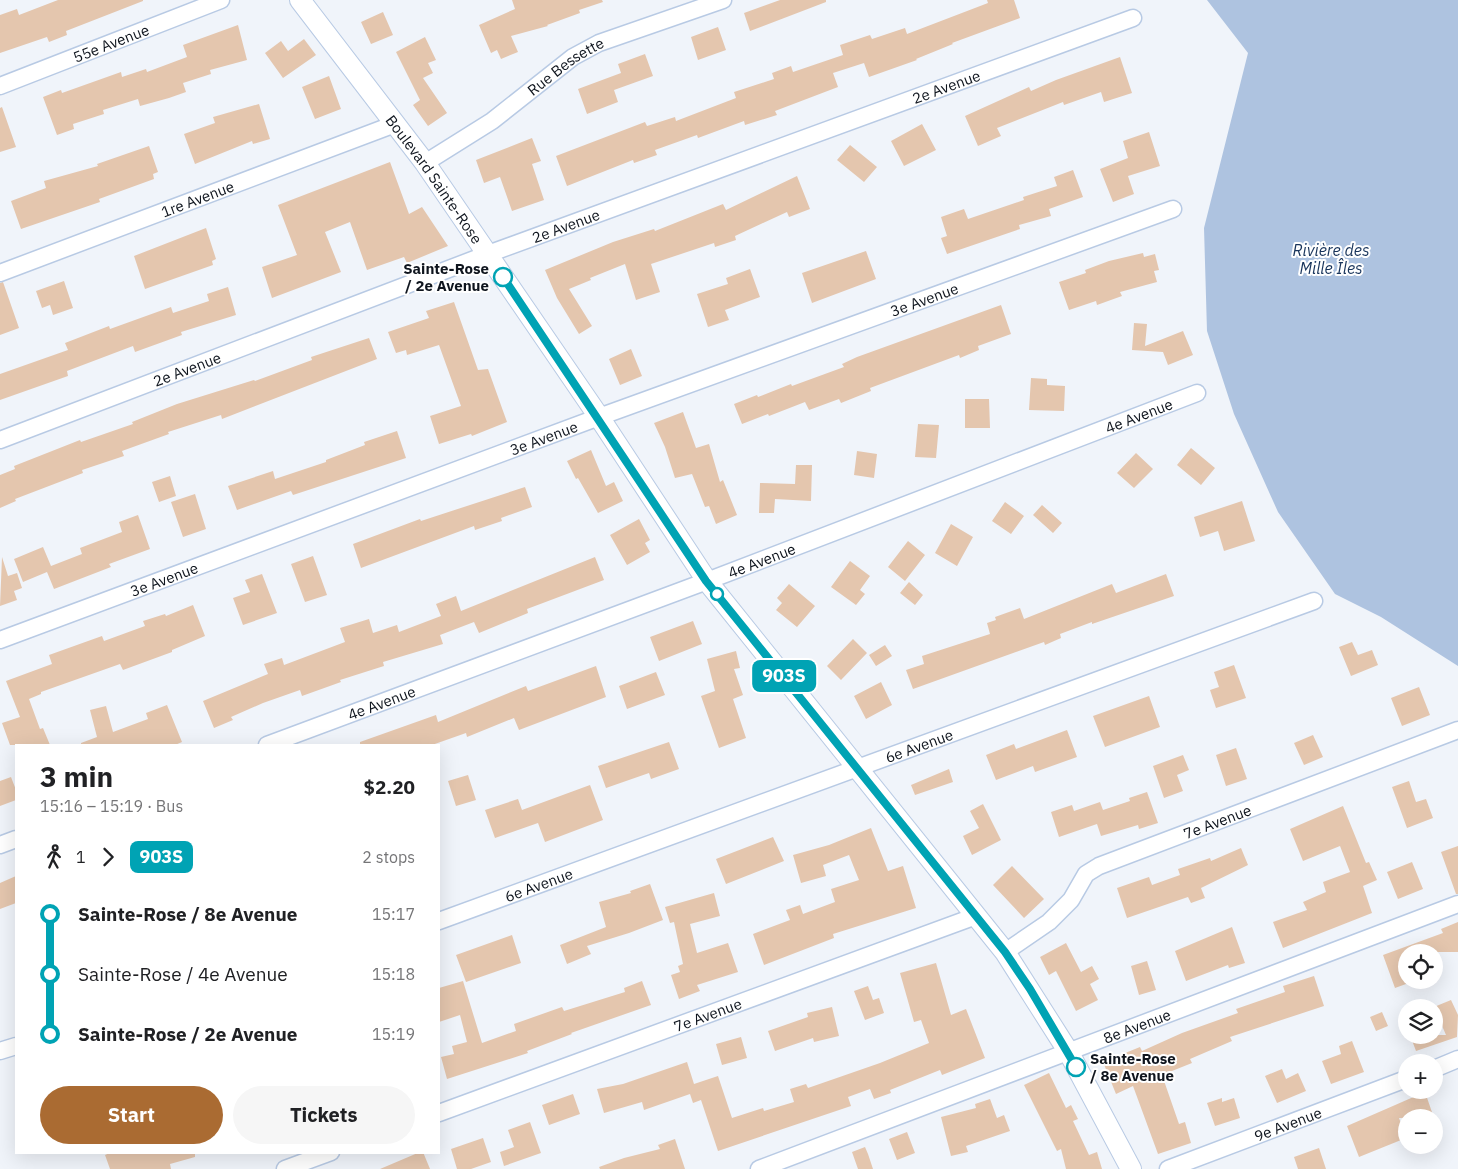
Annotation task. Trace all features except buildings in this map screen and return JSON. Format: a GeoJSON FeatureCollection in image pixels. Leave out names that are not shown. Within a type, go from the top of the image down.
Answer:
{"type":"FeatureCollection","features":[{"type":"Feature","properties":{"kind":"street","name":"55e Avenue"},"geometry":{"type":"LineString","coordinates":[[0,86],[221,0]]}},
{"type":"Feature","properties":{"kind":"street","name":"Boulevard Sainte-Rose"},"geometry":{"type":"LineString","coordinates":[[300,0],[425,163],[599,417],[706,581],[1005,952],[1068,1050],[1131,1169]]}},
{"type":"Feature","properties":{"kind":"street","name":"Rue Bessette"},"geometry":{"type":"LineString","coordinates":[[425,163],[492,121],[572,57],[599,43],[722,0]]}},
{"type":"Feature","properties":{"kind":"street","name":"2e Avenue"},"geometry":{"type":"LineString","coordinates":[[0,440],[488,254],[1133,18]]}},
{"type":"Feature","properties":{"kind":"street","name":"1re Avenue"},"geometry":{"type":"LineString","coordinates":[[0,273],[395,124]]}},
{"type":"Feature","properties":{"kind":"street","name":"3e Avenue"},"geometry":{"type":"LineString","coordinates":[[0,640],[599,417],[1173,209]]}},
{"type":"Feature","properties":{"kind":"street","name":"4e Avenue"},"geometry":{"type":"LineString","coordinates":[[270,744],[706,581],[1197,393]]}},
{"type":"Feature","properties":{"kind":"street","name":"6e Avenue"},"geometry":{"type":"LineString","coordinates":[[440,922],[1314,601]]}},
{"type":"Feature","properties":{"kind":"street","name":"7e Avenue"},"geometry":{"type":"LineString","coordinates":[[1005,952],[1049,922],[1071,900],[1086,874],[1099,866],[1458,730]]}},
{"type":"Feature","properties":{"kind":"street"},"geometry":{"type":"LineString","coordinates":[[0,845],[15,839]]}},
{"type":"Feature","properties":{"kind":"street","name":"8e Avenue"},"geometry":{"type":"LineString","coordinates":[[759,1169],[1068,1050],[1458,904]]}},
{"type":"Feature","properties":{"kind":"street","name":"7e Avenue"},"geometry":{"type":"LineString","coordinates":[[440,1113],[976,916]]}},
{"type":"Feature","properties":{"kind":"street"},"geometry":{"type":"LineString","coordinates":[[0,1051],[15,1046]]}},
{"type":"Feature","properties":{"kind":"street"},"geometry":{"type":"LineString","coordinates":[[1443,1065],[1458,1059]]}},
{"type":"Feature","properties":{"kind":"street","name":"9e Avenue"},"geometry":{"type":"LineString","coordinates":[[1168,1169],[1398,1082]]}},
{"type":"Feature","properties":{"kind":"street"},"geometry":{"type":"LineString","coordinates":[[286,1169],[326,1154]]}},
{"type":"Feature","properties":{"kind":"water","name":"Rivière des Mille Îles"},"geometry":{"type":"Polygon","coordinates":[[[1207,0],[1458,0],[1458,666],[1381,617],[1335,594],[1278,512],[1234,414],[1207,331],[1204,228],[1248,53],[1207,0]]]}},
{"type":"Feature","properties":{"kind":"bus line","name":"903S"},"geometry":{"type":"LineString","coordinates":[[503,277],[599,417],[706,581],[1005,952],[1068,1050],[1076,1067]]}},
{"type":"Feature","properties":{"kind":"place","name":"Sainte-Rose / 2e Avenue"},"geometry":{"type":"Point","coordinates":[503,277]}},
{"type":"Feature","properties":{"kind":"place","name":"Sainte-Rose / 8e Avenue"},"geometry":{"type":"Point","coordinates":[1076,1067]}}]}
